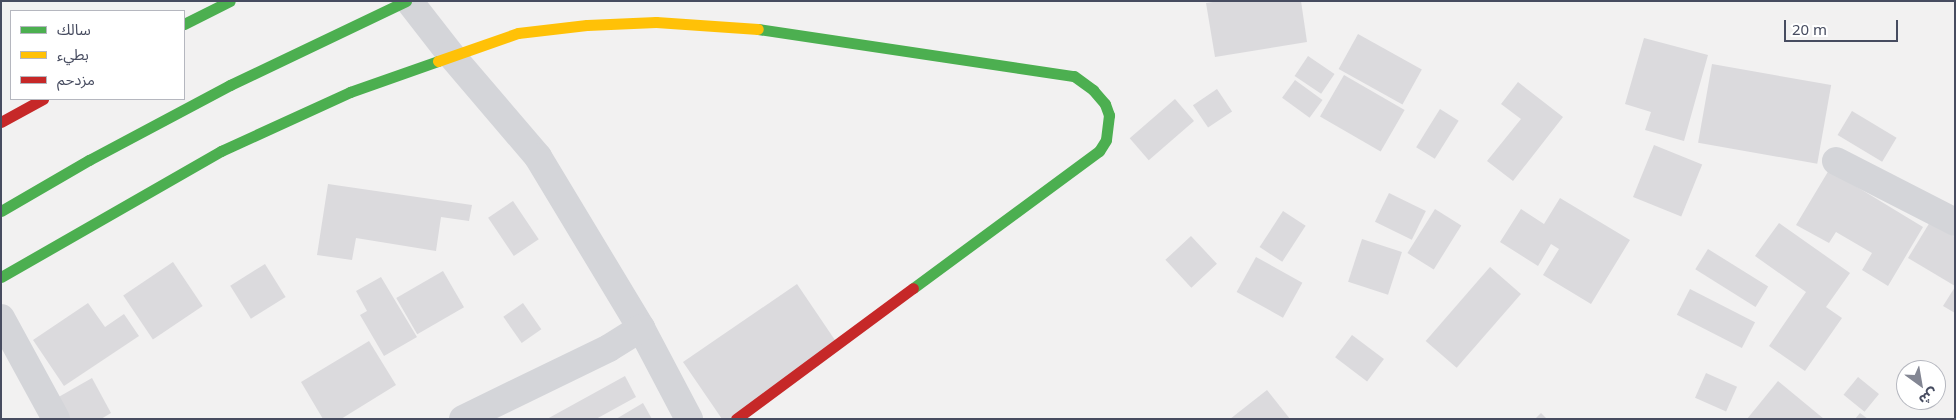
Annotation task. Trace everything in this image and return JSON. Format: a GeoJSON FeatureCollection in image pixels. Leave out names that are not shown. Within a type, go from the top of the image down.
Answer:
{"type":"FeatureCollection","features":[{"type":"Feature","properties":{"kind":"street"},"geometry":{"type":"LineString","coordinates":[[185,24],[230,1]]}},
{"type":"Feature","properties":{"kind":"street"},"geometry":{"type":"LineString","coordinates":[[1,211],[89,160],[230,85],[408,1],[451,55],[538,157],[642,328],[689,419]]}},
{"type":"Feature","properties":{"kind":"street"},"geometry":{"type":"LineString","coordinates":[[1,277],[221,151],[342,96],[451,55],[518,33],[587,25],[656,22],[706,24],[756,29],[1074,76],[1093,90],[1105,104],[1109,115],[1110,128],[1106,140],[1099,151],[736,419]]}},
{"type":"Feature","properties":{"kind":"street"},"geometry":{"type":"LineString","coordinates":[[1,122],[41,100]]}},
{"type":"Feature","properties":{"kind":"street"},"geometry":{"type":"LineString","coordinates":[[1836,161],[1955,222]]}},
{"type":"Feature","properties":{"kind":"street"},"geometry":{"type":"LineString","coordinates":[[1,318],[56,419]]}},
{"type":"Feature","properties":{"kind":"street"},"geometry":{"type":"LineString","coordinates":[[463,419],[610,348],[642,328]]}},
{"type":"Feature","properties":{"kind":"building"},"geometry":{"type":"Polygon","coordinates":[[[1220,1],[1301,1],[1307,42],[1215,57],[1206,3],[1220,1]]]}},
{"type":"Feature","properties":{"kind":"building"},"geometry":{"type":"Polygon","coordinates":[[[1358,34],[1422,69],[1402,104],[1339,69],[1358,34]]]}},
{"type":"Feature","properties":{"kind":"building"},"geometry":{"type":"Polygon","coordinates":[[[1644,38],[1708,55],[1684,141],[1645,130],[1651,112],[1625,104],[1644,38]]]}},
{"type":"Feature","properties":{"kind":"building"},"geometry":{"type":"Polygon","coordinates":[[[1308,56],[1335,74],[1321,94],[1295,76],[1308,56]]]}},
{"type":"Feature","properties":{"kind":"building"},"geometry":{"type":"Polygon","coordinates":[[[1712,64],[1831,85],[1817,164],[1698,143],[1712,64]]]}},
{"type":"Feature","properties":{"kind":"building"},"geometry":{"type":"Polygon","coordinates":[[[1344,75],[1405,110],[1381,152],[1320,117],[1344,75]]]}},
{"type":"Feature","properties":{"kind":"building"},"geometry":{"type":"Polygon","coordinates":[[[1295,80],[1323,100],[1310,118],[1282,98],[1295,80]]]}},
{"type":"Feature","properties":{"kind":"building"},"geometry":{"type":"Polygon","coordinates":[[[1518,82],[1563,117],[1513,181],[1487,161],[1521,119],[1501,104],[1518,82]]]}},
{"type":"Feature","properties":{"kind":"building"},"geometry":{"type":"Polygon","coordinates":[[[1217,89],[1232,111],[1208,128],[1193,105],[1217,89]]]}},
{"type":"Feature","properties":{"kind":"building"},"geometry":{"type":"Polygon","coordinates":[[[1175,99],[1194,121],[1149,160],[1130,138],[1175,99]]]}},
{"type":"Feature","properties":{"kind":"building"},"geometry":{"type":"Polygon","coordinates":[[[1440,109],[1459,121],[1435,159],[1416,147],[1440,109]]]}},
{"type":"Feature","properties":{"kind":"building"},"geometry":{"type":"Polygon","coordinates":[[[1852,111],[1897,138],[1882,162],[1838,135],[1852,111]]]}},
{"type":"Feature","properties":{"kind":"building"},"geometry":{"type":"Polygon","coordinates":[[[1654,145],[1702,164],[1681,216],[1633,197],[1654,145]]]}},
{"type":"Feature","properties":{"kind":"building"},"geometry":{"type":"Polygon","coordinates":[[[1829,170],[1923,227],[1888,286],[1862,270],[1872,253],[1836,232],[1829,243],[1796,225],[1829,170]]]}},
{"type":"Feature","properties":{"kind":"building"},"geometry":{"type":"Polygon","coordinates":[[[328,184],[472,205],[469,221],[441,217],[436,251],[356,238],[352,260],[317,255],[328,184]]]}},
{"type":"Feature","properties":{"kind":"building"},"geometry":{"type":"Polygon","coordinates":[[[1389,193],[1426,211],[1412,240],[1375,222],[1389,193]]]}},
{"type":"Feature","properties":{"kind":"building"},"geometry":{"type":"Polygon","coordinates":[[[1560,198],[1630,240],[1591,304],[1543,275],[1559,249],[1551,244],[1538,266],[1500,242],[1521,209],[1544,224],[1560,198]]]}},
{"type":"Feature","properties":{"kind":"building"},"geometry":{"type":"Polygon","coordinates":[[[513,201],[539,239],[514,256],[488,218],[513,201]]]}},
{"type":"Feature","properties":{"kind":"building"},"geometry":{"type":"Polygon","coordinates":[[[1435,209],[1461,225],[1434,270],[1407,253],[1435,209]]]}},
{"type":"Feature","properties":{"kind":"building"},"geometry":{"type":"Polygon","coordinates":[[[1283,211],[1306,226],[1282,262],[1260,247],[1283,211]]]}},
{"type":"Feature","properties":{"kind":"building"},"geometry":{"type":"Polygon","coordinates":[[[1930,222],[1955,237],[1955,286],[1908,258],[1930,222]]]}},
{"type":"Feature","properties":{"kind":"building"},"geometry":{"type":"Polygon","coordinates":[[[1779,223],[1850,273],[1826,307],[1842,318],[1805,371],[1769,346],[1806,292],[1755,256],[1779,223]]]}},
{"type":"Feature","properties":{"kind":"building"},"geometry":{"type":"Polygon","coordinates":[[[1191,236],[1217,264],[1191,288],[1165,260],[1191,236]]]}},
{"type":"Feature","properties":{"kind":"building"},"geometry":{"type":"Polygon","coordinates":[[[1362,239],[1402,252],[1388,295],[1348,282],[1362,239]]]}},
{"type":"Feature","properties":{"kind":"building"},"geometry":{"type":"Polygon","coordinates":[[[1708,249],[1768,287],[1755,307],[1695,269],[1708,249]]]}},
{"type":"Feature","properties":{"kind":"building"},"geometry":{"type":"Polygon","coordinates":[[[1256,257],[1302,283],[1283,318],[1237,292],[1256,257]]]}},
{"type":"Feature","properties":{"kind":"building"},"geometry":{"type":"Polygon","coordinates":[[[173,262],[203,306],[153,339],[123,296],[173,262]]]}},
{"type":"Feature","properties":{"kind":"building"},"geometry":{"type":"Polygon","coordinates":[[[265,264],[286,297],[251,319],[230,286],[265,264]]]}},
{"type":"Feature","properties":{"kind":"building"},"geometry":{"type":"Polygon","coordinates":[[[1490,267],[1521,294],[1457,368],[1426,341],[1490,267]]]}},
{"type":"Feature","properties":{"kind":"building"},"geometry":{"type":"Polygon","coordinates":[[[443,271],[464,307],[417,334],[396,298],[443,271]]]}},
{"type":"Feature","properties":{"kind":"building"},"geometry":{"type":"Polygon","coordinates":[[[381,277],[417,337],[384,356],[360,315],[367,311],[356,291],[381,277]]]}},
{"type":"Feature","properties":{"kind":"building"},"geometry":{"type":"Polygon","coordinates":[[[797,284],[841,349],[738,419],[722,419],[683,362],[797,284]]]}},
{"type":"Feature","properties":{"kind":"building"},"geometry":{"type":"Polygon","coordinates":[[[1955,287],[1955,313],[1943,306],[1955,287]]]}},
{"type":"Feature","properties":{"kind":"building"},"geometry":{"type":"Polygon","coordinates":[[[1690,289],[1755,322],[1742,348],[1677,315],[1690,289]]]}},
{"type":"Feature","properties":{"kind":"building"},"geometry":{"type":"Polygon","coordinates":[[[88,303],[105,327],[124,314],[139,336],[64,386],[33,340],[88,303]]]}},
{"type":"Feature","properties":{"kind":"building"},"geometry":{"type":"Polygon","coordinates":[[[523,303],[541,329],[522,343],[503,317],[523,303]]]}},
{"type":"Feature","properties":{"kind":"building"},"geometry":{"type":"Polygon","coordinates":[[[1352,335],[1384,359],[1367,381],[1335,357],[1352,335]]]}},
{"type":"Feature","properties":{"kind":"building"},"geometry":{"type":"Polygon","coordinates":[[[369,341],[396,385],[341,419],[323,419],[301,382],[369,341]]]}},
{"type":"Feature","properties":{"kind":"building"},"geometry":{"type":"Polygon","coordinates":[[[1706,373],[1737,387],[1726,411],[1695,398],[1706,373]]]}},
{"type":"Feature","properties":{"kind":"building"},"geometry":{"type":"Polygon","coordinates":[[[625,376],[636,397],[596,419],[547,419],[625,376]]]}},
{"type":"Feature","properties":{"kind":"building"},"geometry":{"type":"Polygon","coordinates":[[[1858,377],[1879,394],[1865,412],[1844,395],[1858,377]]]}},
{"type":"Feature","properties":{"kind":"building"},"geometry":{"type":"Polygon","coordinates":[[[92,378],[111,413],[101,419],[57,419],[48,403],[92,378]]]}},
{"type":"Feature","properties":{"kind":"building"},"geometry":{"type":"Polygon","coordinates":[[[1778,381],[1824,419],[1747,419],[1778,381]]]}},
{"type":"Feature","properties":{"kind":"building"},"geometry":{"type":"Polygon","coordinates":[[[1267,390],[1290,419],[1230,419],[1267,390]]]}},
{"type":"Feature","properties":{"kind":"building"},"geometry":{"type":"Polygon","coordinates":[[[643,403],[652,419],[616,419],[643,403]]]}},
{"type":"Feature","properties":{"kind":"building"},"geometry":{"type":"Polygon","coordinates":[[[1541,413],[1547,419],[1535,419],[1541,413]]]}},
{"type":"Feature","properties":{"kind":"building"},"geometry":{"type":"Polygon","coordinates":[[[1860,413],[1868,419],[1855,419],[1860,413]]]}},
{"type":"Feature","properties":{"kind":"traffic: fast"},"geometry":{"type":"LineString","coordinates":[[185,24],[230,1]]}},
{"type":"Feature","properties":{"kind":"traffic: fast"},"geometry":{"type":"LineString","coordinates":[[1,211],[89,160],[230,85],[406,1]]}},
{"type":"Feature","properties":{"kind":"traffic: fast"},"geometry":{"type":"LineString","coordinates":[[758,29],[1074,76],[1093,90],[1105,104],[1109,115],[1106,140],[1099,151],[913,288]]}},
{"type":"Feature","properties":{"kind":"traffic: fast"},"geometry":{"type":"LineString","coordinates":[[1,277],[221,151],[350,92],[438,61]]}},
{"type":"Feature","properties":{"kind":"traffic: slow"},"geometry":{"type":"LineString","coordinates":[[438,61],[518,33],[587,25],[656,22],[758,29]]}},
{"type":"Feature","properties":{"kind":"traffic: jam"},"geometry":{"type":"LineString","coordinates":[[1,122],[41,100]]}},
{"type":"Feature","properties":{"kind":"traffic: jam"},"geometry":{"type":"LineString","coordinates":[[736,419],[913,288]]}}]}
